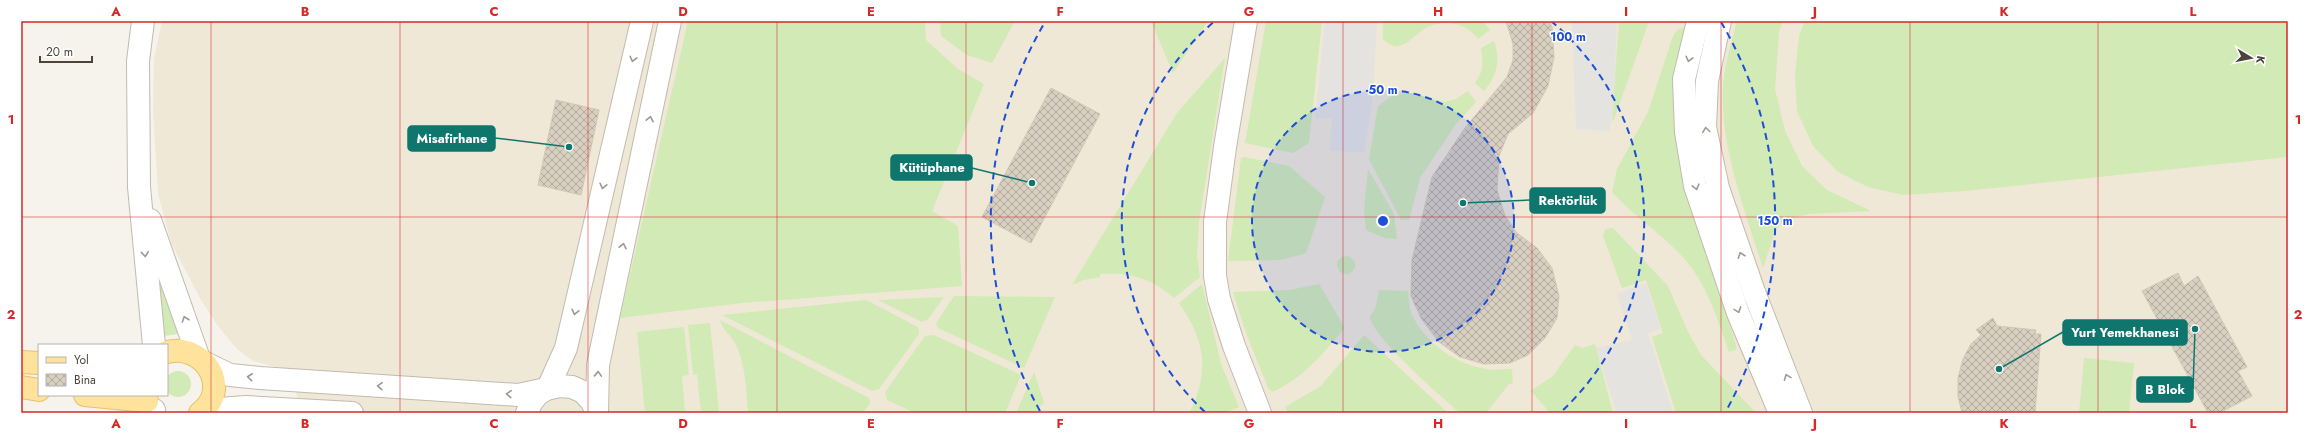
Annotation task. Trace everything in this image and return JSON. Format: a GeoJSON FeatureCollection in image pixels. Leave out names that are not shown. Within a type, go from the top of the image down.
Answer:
{"type":"FeatureCollection","features":[{"type":"Feature","properties":{"kind":"main road"},"geometry":{"type":"LineString","coordinates":[[168,352],[176,350],[188,351],[203,360],[214,382],[213,392],[202,411]]}},
{"type":"Feature","properties":{"kind":"main road"},"geometry":{"type":"LineString","coordinates":[[21,362],[38,363]]}},
{"type":"Feature","properties":{"kind":"main road"},"geometry":{"type":"LineString","coordinates":[[21,387],[38,390]]}},
{"type":"Feature","properties":{"kind":"main road"},"geometry":{"type":"LineString","coordinates":[[91,396],[152,406]]}},
{"type":"Feature","properties":{"kind":"street"},"geometry":{"type":"LineString","coordinates":[[144,21],[138,61],[139,187],[154,344]]}},
{"type":"Feature","properties":{"kind":"street"},"geometry":{"type":"LineString","coordinates":[[527,413],[531,403],[548,388],[566,348],[642,21]]}},
{"type":"Feature","properties":{"kind":"street"},"geometry":{"type":"LineString","coordinates":[[597,413],[598,365],[670,21]]}},
{"type":"Feature","properties":{"kind":"street"},"geometry":{"type":"LineString","coordinates":[[1246,21],[1225,147],[1216,222],[1215,276],[1219,299],[1234,346],[1260,413]]}},
{"type":"Feature","properties":{"kind":"street"},"geometry":{"type":"LineString","coordinates":[[1698,21],[1684,79],[1686,132],[1695,186],[1738,313],[1780,413]]}},
{"type":"Feature","properties":{"kind":"street"},"geometry":{"type":"LineString","coordinates":[[1720,21],[1707,81],[1705,127],[1718,188],[1754,292],[1801,413]]}},
{"type":"Feature","properties":{"kind":"street"},"geometry":{"type":"LineString","coordinates":[[139,187],[203,360],[230,375],[518,395],[560,386],[578,390],[592,402],[597,413]]}},
{"type":"Feature","properties":{"kind":"street"},"geometry":{"type":"LineString","coordinates":[[202,411],[246,406],[352,413]]}},
{"type":"Feature","properties":{"kind":"shaded area"},"geometry":{"type":"Polygon","coordinates":[[[162,21],[2288,21],[2288,413],[298,413],[295,372],[253,361],[237,349],[218,326],[201,300],[171,243],[158,193],[153,109],[154,59],[162,21]]]}},
{"type":"Feature","properties":{"kind":"shaded area"},"geometry":{"type":"Polygon","coordinates":[[[1325,21],[1377,21],[1373,96],[1364,152],[1330,151],[1332,118],[1315,119],[1325,21]]]}},
{"type":"Feature","properties":{"kind":"shaded area"},"geometry":{"type":"Polygon","coordinates":[[[1572,21],[1617,21],[1613,112],[1609,131],[1576,129],[1572,21]]]}},
{"type":"Feature","properties":{"kind":"shaded area"},"geometry":{"type":"Polygon","coordinates":[[[1646,283],[1661,329],[1648,333],[1673,413],[1617,413],[1596,348],[1632,340],[1617,294],[1646,283]]]}},
{"type":"Feature","properties":{"kind":"green space"},"geometry":{"type":"Polygon","coordinates":[[[688,21],[925,21],[926,40],[958,69],[984,84],[932,211],[958,226],[962,286],[742,303],[620,318],[688,21]]]}},
{"type":"Feature","properties":{"kind":"green space"},"geometry":{"type":"Polygon","coordinates":[[[940,21],[1015,21],[992,63],[967,55],[941,36],[940,21]]]}},
{"type":"Feature","properties":{"kind":"green space"},"geometry":{"type":"Polygon","coordinates":[[[1151,21],[1208,21],[1173,73],[1151,21]]]}},
{"type":"Feature","properties":{"kind":"green space"},"geometry":{"type":"Polygon","coordinates":[[[1266,21],[1322,21],[1309,143],[1293,153],[1245,143],[1266,21]]]}},
{"type":"Feature","properties":{"kind":"green space"},"geometry":{"type":"Polygon","coordinates":[[[1383,21],[1483,21],[1490,30],[1478,39],[1468,29],[1462,26],[1441,23],[1422,30],[1406,43],[1395,46],[1389,44],[1383,39],[1383,21]]]}},
{"type":"Feature","properties":{"kind":"green space"},"geometry":{"type":"Polygon","coordinates":[[[1619,21],[1649,21],[1613,122],[1612,118],[1619,21]]]}},
{"type":"Feature","properties":{"kind":"green space"},"geometry":{"type":"Polygon","coordinates":[[[1737,21],[1783,21],[1779,32],[1775,89],[1785,131],[1802,166],[1827,190],[1871,211],[1810,214],[1786,219],[1776,229],[1763,268],[1735,179],[1725,133],[1723,87],[1728,54],[1737,21]]]}},
{"type":"Feature","properties":{"kind":"green space"},"geometry":{"type":"Polygon","coordinates":[[[1805,21],[2288,21],[2288,157],[1965,191],[1903,195],[1868,187],[1838,172],[1813,146],[1797,111],[1795,75],[1799,36],[1805,21]]]}},
{"type":"Feature","properties":{"kind":"green space"},"geometry":{"type":"Polygon","coordinates":[[[1686,28],[1719,290],[1737,349],[1729,352],[1709,299],[1696,274],[1670,244],[1628,208],[1612,192],[1617,169],[1648,112],[1673,36],[1678,29],[1686,28]]]}},
{"type":"Feature","properties":{"kind":"green space"},"geometry":{"type":"Polygon","coordinates":[[[1494,41],[1497,55],[1495,74],[1484,91],[1475,83],[1480,75],[1482,66],[1481,48],[1494,41]]]}},
{"type":"Feature","properties":{"kind":"green space"},"geometry":{"type":"Polygon","coordinates":[[[1225,58],[1199,222],[1197,256],[1200,277],[1174,298],[1166,291],[1149,281],[1130,275],[1110,273],[1100,274],[1100,277],[1084,280],[1072,285],[1177,113],[1225,58]]]}},
{"type":"Feature","properties":{"kind":"green space"},"geometry":{"type":"Polygon","coordinates":[[[1468,91],[1476,102],[1456,124],[1420,178],[1409,220],[1401,220],[1369,159],[1378,106],[1395,94],[1411,93],[1445,102],[1456,99],[1468,91]]]}},
{"type":"Feature","properties":{"kind":"green space"},"geometry":{"type":"Polygon","coordinates":[[[1244,157],[1289,166],[1325,197],[1306,253],[1281,260],[1228,261],[1241,158],[1244,157]]]}},
{"type":"Feature","properties":{"kind":"green space"},"geometry":{"type":"Polygon","coordinates":[[[1368,169],[1394,214],[1397,239],[1384,238],[1366,230],[1364,211],[1368,169]]]}},
{"type":"Feature","properties":{"kind":"green space"},"geometry":{"type":"Polygon","coordinates":[[[1613,228],[1668,286],[1688,332],[1701,355],[1756,413],[1676,413],[1652,337],[1663,333],[1646,280],[1622,288],[1603,236],[1605,229],[1613,228]]]}},
{"type":"Feature","properties":{"kind":"green space"},"geometry":{"type":"Polygon","coordinates":[[[1342,256],[1350,256],[1355,261],[1353,272],[1350,274],[1342,274],[1337,269],[1337,261],[1342,256]]]}},
{"type":"Feature","properties":{"kind":"green space"},"geometry":{"type":"Polygon","coordinates":[[[151,258],[178,334],[164,336],[151,258]]]}},
{"type":"Feature","properties":{"kind":"green space"},"geometry":{"type":"Polygon","coordinates":[[[1202,284],[1221,364],[1239,407],[1224,413],[1190,412],[1200,383],[1202,356],[1194,330],[1179,303],[1202,284]]]}},
{"type":"Feature","properties":{"kind":"green space"},"geometry":{"type":"Polygon","coordinates":[[[1319,284],[1345,328],[1321,356],[1294,380],[1272,392],[1268,388],[1245,330],[1233,292],[1290,290],[1319,284]]]}},
{"type":"Feature","properties":{"kind":"green space"},"geometry":{"type":"Polygon","coordinates":[[[1379,290],[1408,291],[1412,315],[1424,334],[1432,342],[1450,356],[1471,365],[1485,369],[1512,369],[1513,383],[1509,384],[1486,413],[1460,413],[1424,381],[1395,352],[1374,326],[1370,317],[1376,307],[1379,290]]]}},
{"type":"Feature","properties":{"kind":"green space"},"geometry":{"type":"Polygon","coordinates":[[[954,296],[1055,297],[1024,368],[938,328],[936,323],[954,296]]]}},
{"type":"Feature","properties":{"kind":"green space"},"geometry":{"type":"Polygon","coordinates":[[[944,297],[928,319],[922,322],[878,300],[944,297]]]}},
{"type":"Feature","properties":{"kind":"green space"},"geometry":{"type":"Polygon","coordinates":[[[866,300],[918,327],[919,334],[879,389],[872,391],[722,315],[866,300]]]}},
{"type":"Feature","properties":{"kind":"green space"},"geometry":{"type":"Polygon","coordinates":[[[720,320],[869,398],[870,403],[863,413],[748,413],[745,377],[739,351],[720,320]]]}},
{"type":"Feature","properties":{"kind":"green space"},"geometry":{"type":"Polygon","coordinates":[[[710,323],[719,413],[701,413],[697,374],[693,375],[688,325],[710,323]]]}},
{"type":"Feature","properties":{"kind":"green space"},"geometry":{"type":"Polygon","coordinates":[[[684,327],[689,375],[682,376],[685,413],[645,413],[637,332],[684,327]]]}},
{"type":"Feature","properties":{"kind":"green space"},"geometry":{"type":"Polygon","coordinates":[[[934,335],[1021,375],[1005,413],[915,413],[887,400],[885,392],[925,336],[934,335]]]}},
{"type":"Feature","properties":{"kind":"green space"},"geometry":{"type":"Polygon","coordinates":[[[1364,335],[1448,413],[1288,413],[1285,407],[1321,386],[1364,335]]]}},
{"type":"Feature","properties":{"kind":"green space"},"geometry":{"type":"Polygon","coordinates":[[[1595,344],[1613,413],[1550,413],[1531,391],[1553,376],[1575,345],[1583,348],[1595,344]]]}},
{"type":"Feature","properties":{"kind":"green space"},"geometry":{"type":"Polygon","coordinates":[[[2084,358],[2134,363],[2129,413],[2079,413],[2084,358]]]}},
{"type":"Feature","properties":{"kind":"green space"},"geometry":{"type":"Polygon","coordinates":[[[173,372],[183,372],[190,379],[190,389],[183,396],[173,396],[168,392],[168,376],[173,372]]]}},
{"type":"Feature","properties":{"kind":"green space"},"geometry":{"type":"Polygon","coordinates":[[[1034,372],[1044,403],[1038,408],[1041,413],[1016,413],[1034,372]]]}},
{"type":"Feature","properties":{"kind":"building"},"geometry":{"type":"Polygon","coordinates":[[[1506,21],[1549,21],[1552,27],[1554,57],[1548,86],[1533,113],[1508,134],[1499,156],[1497,190],[1505,216],[1517,233],[1537,248],[1552,268],[1559,296],[1557,318],[1545,338],[1528,355],[1510,363],[1484,364],[1460,357],[1439,342],[1421,318],[1411,296],[1412,260],[1432,177],[1465,128],[1507,77],[1513,60],[1513,44],[1506,21]]]}},
{"type":"Feature","properties":{"kind":"building"},"geometry":{"type":"Polygon","coordinates":[[[1051,88],[1100,114],[1031,243],[982,217],[1051,88]]]}},
{"type":"Feature","properties":{"kind":"building"},"geometry":{"type":"Polygon","coordinates":[[[556,100],[599,110],[581,195],[538,185],[556,100]]]}},
{"type":"Feature","properties":{"kind":"building"},"geometry":{"type":"Polygon","coordinates":[[[2178,273],[2184,286],[2198,276],[2247,367],[2238,371],[2252,396],[2219,413],[2208,413],[2142,291],[2178,273]]]}},
{"type":"Feature","properties":{"kind":"building"},"geometry":{"type":"Polygon","coordinates":[[[1993,318],[1997,326],[2036,330],[2035,334],[2041,334],[2035,413],[1962,413],[1958,396],[1958,378],[1963,359],[1971,344],[1981,335],[1976,330],[1993,318]]]}},
{"type":"Feature","properties":{"kind":"place","name":"Misafirhane"},"geometry":{"type":"Point","coordinates":[569,147]}},
{"type":"Feature","properties":{"kind":"place","name":"Kütüphane"},"geometry":{"type":"Point","coordinates":[1032,183]}},
{"type":"Feature","properties":{"kind":"place","name":"Rektörlük"},"geometry":{"type":"Point","coordinates":[1463,203]}},
{"type":"Feature","properties":{"kind":"place","name":"B Blok"},"geometry":{"type":"Point","coordinates":[2195,329]}},
{"type":"Feature","properties":{"kind":"place","name":"Yurt Yemekhanesi"},"geometry":{"type":"Point","coordinates":[1999,369]}}]}
